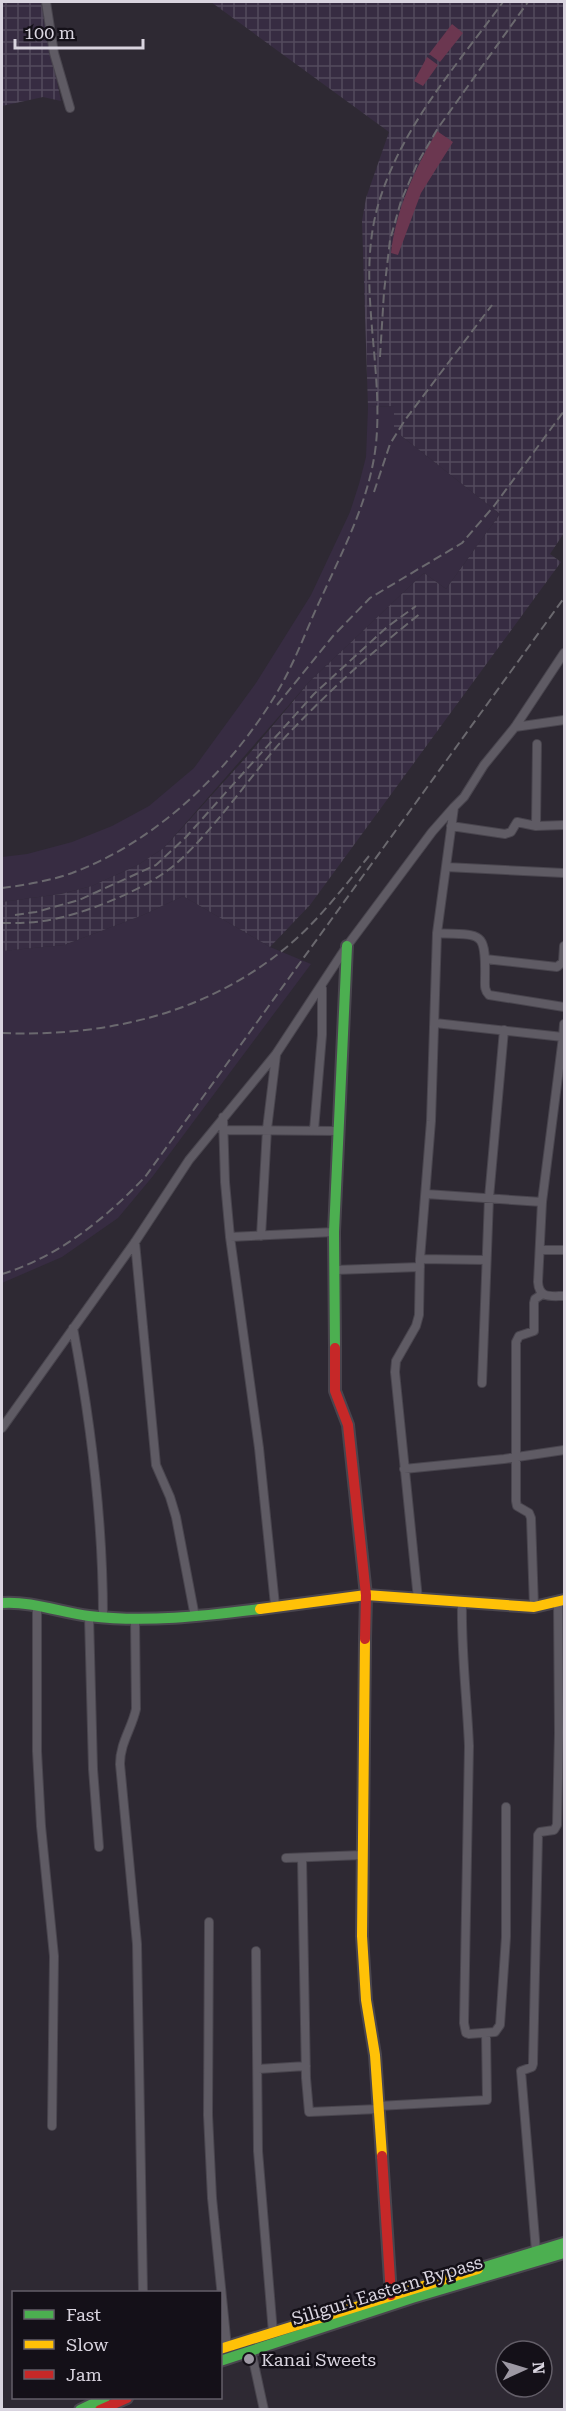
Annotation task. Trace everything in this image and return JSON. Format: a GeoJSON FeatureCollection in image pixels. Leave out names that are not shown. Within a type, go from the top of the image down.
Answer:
{"type":"FeatureCollection","features":[{"type":"Feature","properties":{"kind":"street"},"geometry":{"type":"LineString","coordinates":[[46,2],[54,52],[70,108]]}},
{"type":"Feature","properties":{"kind":"street"},"geometry":{"type":"LineString","coordinates":[[2,1428],[135,1242],[189,1160],[276,1054],[347,946],[432,832],[464,797],[484,765],[515,727],[564,653]]}},
{"type":"Feature","properties":{"kind":"street"},"geometry":{"type":"LineString","coordinates":[[515,727],[564,720]]}},
{"type":"Feature","properties":{"kind":"street"},"geometry":{"type":"LineString","coordinates":[[536,826],[537,744]]}},
{"type":"Feature","properties":{"kind":"street"},"geometry":{"type":"LineString","coordinates":[[418,1599],[404,1468],[396,1361],[416,1326],[419,1315],[420,1263],[431,1121],[437,933],[454,807]]}},
{"type":"Feature","properties":{"kind":"street"},"geometry":{"type":"LineString","coordinates":[[451,826],[505,834],[511,832],[517,822],[536,826],[564,825]]}},
{"type":"Feature","properties":{"kind":"street"},"geometry":{"type":"LineString","coordinates":[[446,867],[564,873]]}},
{"type":"Feature","properties":{"kind":"street"},"geometry":{"type":"LineString","coordinates":[[437,933],[481,938],[485,959],[485,989],[489,995],[564,1007]]}},
{"type":"Feature","properties":{"kind":"street"},"geometry":{"type":"LineString","coordinates":[[347,946],[334,1232],[335,1391],[348,1425],[366,1595],[362,1936],[378,2107],[391,2295]]}},
{"type":"Feature","properties":{"kind":"street"},"geometry":{"type":"LineString","coordinates":[[485,959],[557,966],[563,962],[564,946]]}},
{"type":"Feature","properties":{"kind":"street"},"geometry":{"type":"LineString","coordinates":[[314,1130],[322,1035],[322,986]]}},
{"type":"Feature","properties":{"kind":"street"},"geometry":{"type":"LineString","coordinates":[[435,1023],[563,1036]]}},
{"type":"Feature","properties":{"kind":"street"},"geometry":{"type":"LineString","coordinates":[[564,1024],[542,1202],[538,1290],[546,1297],[564,1296]]}},
{"type":"Feature","properties":{"kind":"street"},"geometry":{"type":"LineString","coordinates":[[482,1383],[485,1260],[504,1029]]}},
{"type":"Feature","properties":{"kind":"street"},"geometry":{"type":"LineString","coordinates":[[261,1236],[267,1130],[276,1054]]}},
{"type":"Feature","properties":{"kind":"street"},"geometry":{"type":"LineString","coordinates":[[223,1117],[230,1237],[259,1448],[275,1605]]}},
{"type":"Feature","properties":{"kind":"street"},"geometry":{"type":"LineString","coordinates":[[224,1130],[338,1131]]}},
{"type":"Feature","properties":{"kind":"street"},"geometry":{"type":"LineString","coordinates":[[426,1194],[542,1202]]}},
{"type":"Feature","properties":{"kind":"street"},"geometry":{"type":"LineString","coordinates":[[230,1237],[334,1232]]}},
{"type":"Feature","properties":{"kind":"street"},"geometry":{"type":"LineString","coordinates":[[135,1242],[156,1465],[171,1497],[195,1617]]}},
{"type":"Feature","properties":{"kind":"street"},"geometry":{"type":"LineString","coordinates":[[540,1250],[564,1250]]}},
{"type":"Feature","properties":{"kind":"street"},"geometry":{"type":"LineString","coordinates":[[335,1270],[485,1260]]}},
{"type":"Feature","properties":{"kind":"street"},"geometry":{"type":"LineString","coordinates":[[534,1607],[531,1518],[529,1513],[517,1506],[514,1406],[517,1381],[516,1342],[519,1336],[534,1331],[535,1299],[541,1295]]}},
{"type":"Feature","properties":{"kind":"street"},"geometry":{"type":"LineString","coordinates":[[73,1328],[85,1390],[96,1485],[103,1565],[103,1617]]}},
{"type":"Feature","properties":{"kind":"street"},"geometry":{"type":"LineString","coordinates":[[404,1468],[564,1450]]}},
{"type":"Feature","properties":{"kind":"street"},"geometry":{"type":"LineString","coordinates":[[2,1603],[16,1602],[89,1616],[135,1619],[195,1617],[366,1595],[534,1607],[561,1601],[556,1825],[554,1830],[538,1834],[533,2064],[532,2067],[521,2071],[537,2252]]}},
{"type":"Feature","properties":{"kind":"street"},"geometry":{"type":"LineString","coordinates":[[462,1603],[461,1648],[470,1746],[465,2029],[469,2034],[495,2032],[500,2025],[506,1937],[506,1807]]}},
{"type":"Feature","properties":{"kind":"street"},"geometry":{"type":"LineString","coordinates":[[37,1606],[38,1772],[54,1956],[52,2126]]}},
{"type":"Feature","properties":{"kind":"street"},"geometry":{"type":"LineString","coordinates":[[89,1616],[93,1769],[99,1847]]}},
{"type":"Feature","properties":{"kind":"street"},"geometry":{"type":"LineString","coordinates":[[135,1619],[136,1709],[134,1720],[120,1751],[120,1764],[137,1944],[143,2291]]}},
{"type":"Feature","properties":{"kind":"street"},"geometry":{"type":"LineString","coordinates":[[286,1858],[363,1855]]}},
{"type":"Feature","properties":{"kind":"street"},"geometry":{"type":"LineString","coordinates":[[302,1858],[309,2112],[487,2100],[486,2033]]}},
{"type":"Feature","properties":{"kind":"street"},"geometry":{"type":"LineString","coordinates":[[209,1922],[208,2115],[219,2291]]}},
{"type":"Feature","properties":{"kind":"street"},"geometry":{"type":"LineString","coordinates":[[256,1951],[258,2151],[273,2333]]}},
{"type":"Feature","properties":{"kind":"street"},"geometry":{"type":"LineString","coordinates":[[258,2069],[306,2066]]}},
{"type":"Feature","properties":{"kind":"street","name":"Siliguri Eastern Bypass"},"geometry":{"type":"LineString","coordinates":[[224,2348],[564,2243]]}},
{"type":"Feature","properties":{"kind":"street","name":"Siliguri Eastern Bypass"},"geometry":{"type":"LineString","coordinates":[[222,2360],[412,2298],[564,2253]]}},
{"type":"Feature","properties":{"kind":"street"},"geometry":{"type":"LineString","coordinates":[[222,2323],[224,2348]]}},
{"type":"Feature","properties":{"kind":"street"},"geometry":{"type":"LineString","coordinates":[[251,2350],[264,2409]]}},
{"type":"Feature","properties":{"kind":"street"},"geometry":{"type":"LineString","coordinates":[[80,2409],[101,2399]]}},
{"type":"Feature","properties":{"kind":"street"},"geometry":{"type":"LineString","coordinates":[[100,2409],[122,2399]]}},
{"type":"Feature","properties":{"kind":"shaded area"},"geometry":{"type":"Polygon","coordinates":[[[2,2],[41,2],[61,101],[43,97],[2,106],[2,2]]]}},
{"type":"Feature","properties":{"kind":"shaded area"},"geometry":{"type":"Polygon","coordinates":[[[211,2],[564,2],[564,533],[550,554],[561,562],[310,905],[270,947],[183,896],[143,915],[64,945],[2,951],[2,902],[61,894],[92,886],[138,865],[164,848],[249,754],[310,681],[424,573],[446,589],[500,514],[394,430],[394,406],[368,407],[362,221],[366,198],[389,132],[211,2]]]}},
{"type":"Feature","properties":{"kind":"shaded area"},"geometry":{"type":"Polygon","coordinates":[[[452,24],[463,33],[440,62],[429,54],[452,24]]]}},
{"type":"Feature","properties":{"kind":"shaded area"},"geometry":{"type":"Polygon","coordinates":[[[427,57],[438,65],[423,86],[414,81],[427,57]]]}},
{"type":"Feature","properties":{"kind":"shaded area"},"geometry":{"type":"Polygon","coordinates":[[[437,131],[453,142],[421,193],[398,255],[391,253],[402,205],[421,160],[437,131]]]}},
{"type":"Feature","properties":{"kind":"shaded area"},"geometry":{"type":"Polygon","coordinates":[[[394,406],[394,430],[500,514],[446,589],[424,573],[310,681],[164,848],[138,865],[92,886],[61,894],[2,902],[2,857],[27,854],[72,842],[112,826],[149,806],[194,768],[256,683],[311,595],[350,512],[359,484],[366,457],[368,407],[394,406]]]}},
{"type":"Feature","properties":{"kind":"shaded area"},"geometry":{"type":"Polygon","coordinates":[[[183,896],[270,947],[311,964],[153,1176],[118,1218],[62,1257],[2,1283],[2,951],[64,945],[143,915],[183,896]]]}},
{"type":"Feature","properties":{"kind":"railway"},"geometry":{"type":"LineString","coordinates":[[2,888],[72,873],[104,859],[163,822],[190,799],[239,747],[279,689],[348,540],[373,464],[377,414],[370,262],[372,232],[379,202],[389,174],[416,122],[503,2]]}},
{"type":"Feature","properties":{"kind":"railway"},"geometry":{"type":"LineString","coordinates":[[380,357],[390,240],[401,201],[417,164],[438,128],[528,2]]}},
{"type":"Feature","properties":{"kind":"railway"},"geometry":{"type":"LineString","coordinates":[[374,492],[390,444],[405,420],[492,305]]}},
{"type":"Feature","properties":{"kind":"railway"},"geometry":{"type":"LineString","coordinates":[[277,705],[333,636],[370,598],[462,543],[494,506],[564,411]]}},
{"type":"Feature","properties":{"kind":"railway"},"geometry":{"type":"LineString","coordinates":[[2,1274],[42,1258],[80,1235],[145,1177],[564,598]]}},
{"type":"Feature","properties":{"kind":"railway"},"geometry":{"type":"LineString","coordinates":[[15,915],[36,912],[79,900],[156,865],[186,837],[314,694],[387,627],[416,606]]}},
{"type":"Feature","properties":{"kind":"railway"},"geometry":{"type":"LineString","coordinates":[[2,923],[43,921],[76,913],[134,891],[167,871],[208,831],[289,733],[353,671],[421,613]]}},
{"type":"Feature","properties":{"kind":"railway"},"geometry":{"type":"LineString","coordinates":[[2,1033],[77,1031],[114,1026],[186,1006],[220,991],[252,972],[295,940],[329,905],[369,856]]}},
{"type":"Feature","properties":{"kind":"traffic: fast"},"geometry":{"type":"LineString","coordinates":[[335,1348],[334,1232],[347,946]]}},
{"type":"Feature","properties":{"kind":"traffic: fast"},"geometry":{"type":"LineString","coordinates":[[2,1603],[35,1605],[89,1616],[132,1619],[196,1616],[260,1609]]}},
{"type":"Feature","properties":{"kind":"traffic: fast"},"geometry":{"type":"LineString","coordinates":[[478,2269],[564,2243]]}},
{"type":"Feature","properties":{"kind":"traffic: fast"},"geometry":{"type":"LineString","coordinates":[[222,2360],[412,2298],[564,2253]]}},
{"type":"Feature","properties":{"kind":"traffic: fast"},"geometry":{"type":"LineString","coordinates":[[80,2410],[103,2399]]}},
{"type":"Feature","properties":{"kind":"traffic: slow"},"geometry":{"type":"LineString","coordinates":[[260,1609],[366,1595],[534,1607],[564,1600]]}},
{"type":"Feature","properties":{"kind":"traffic: slow"},"geometry":{"type":"LineString","coordinates":[[365,1639],[362,1936],[366,2000],[375,2055],[382,2156]]}},
{"type":"Feature","properties":{"kind":"traffic: slow"},"geometry":{"type":"LineString","coordinates":[[222,2348],[478,2269]]}},
{"type":"Feature","properties":{"kind":"traffic: jam"},"geometry":{"type":"LineString","coordinates":[[335,1348],[335,1391],[348,1425],[366,1595],[365,1639]]}},
{"type":"Feature","properties":{"kind":"traffic: jam"},"geometry":{"type":"LineString","coordinates":[[382,2156],[391,2295]]}},
{"type":"Feature","properties":{"kind":"traffic: jam"},"geometry":{"type":"LineString","coordinates":[[100,2410],[125,2399]]}},
{"type":"Feature","properties":{"kind":"place","name":"Kanai Sweets"},"geometry":{"type":"Point","coordinates":[249,2359]}}]}
